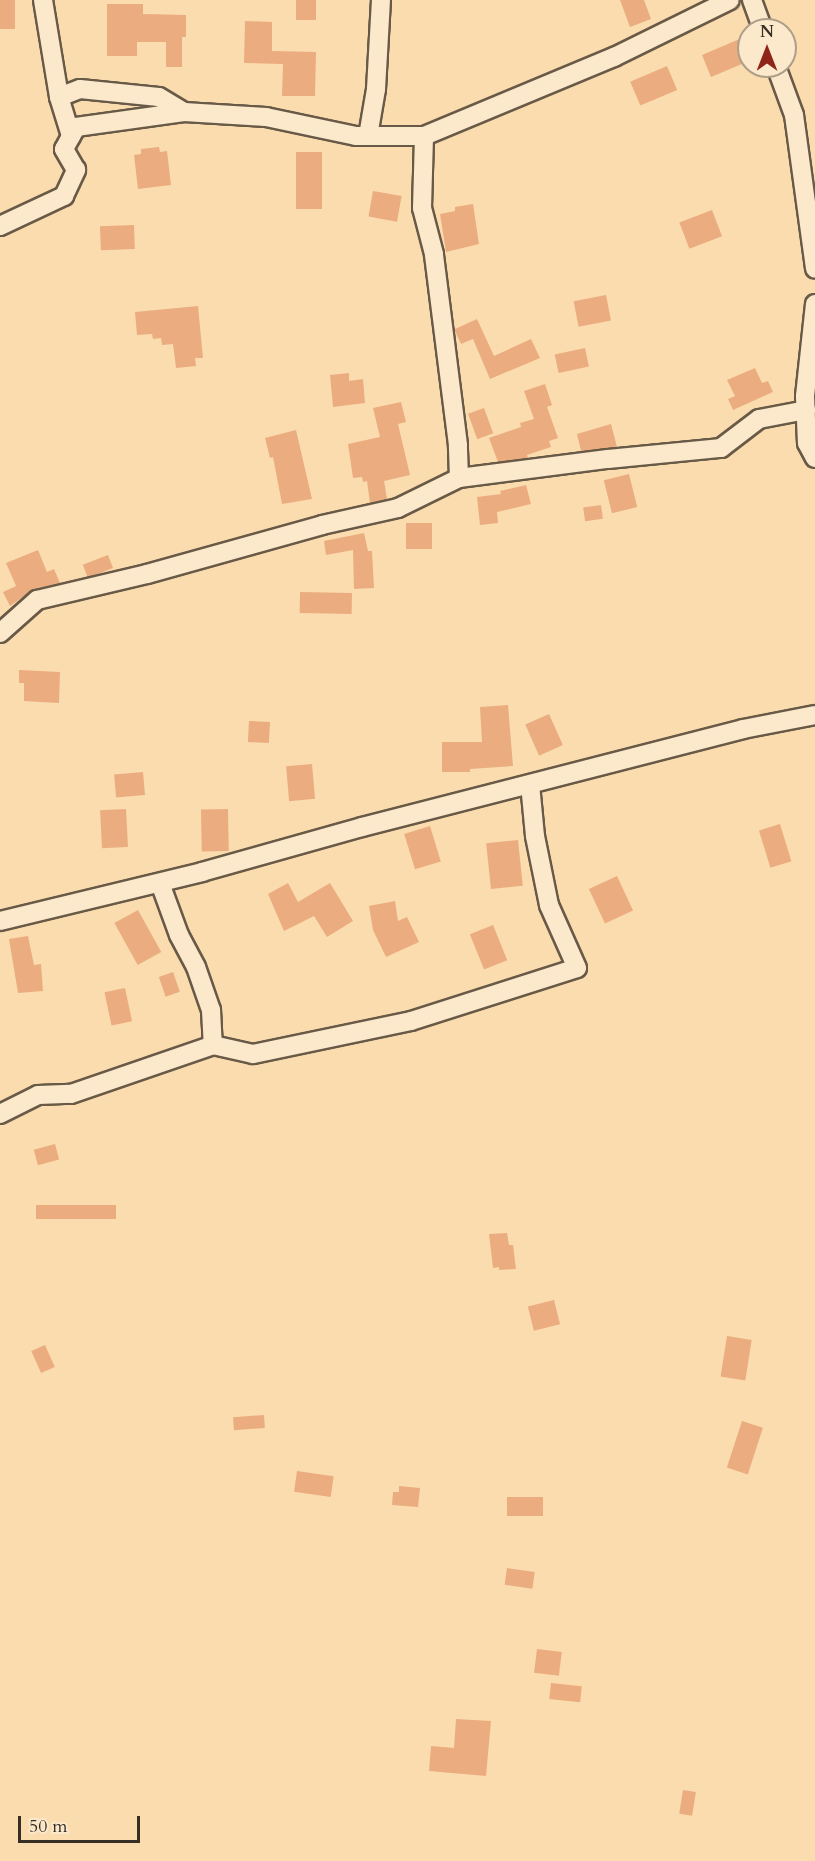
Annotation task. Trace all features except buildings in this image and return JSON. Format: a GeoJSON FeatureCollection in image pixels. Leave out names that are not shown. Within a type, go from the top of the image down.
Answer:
{"type":"FeatureCollection","features":[{"type":"Feature","properties":{"kind":"street"},"geometry":{"type":"LineString","coordinates":[[43,0],[59,97],[71,136]]}},
{"type":"Feature","properties":{"kind":"street"},"geometry":{"type":"LineString","coordinates":[[368,136],[376,89],[381,0]]}},
{"type":"Feature","properties":{"kind":"street"},"geometry":{"type":"LineString","coordinates":[[0,226],[64,196],[76,170],[64,149],[76,127],[184,112],[266,117],[356,136],[424,136],[614,57],[730,0]]}},
{"type":"Feature","properties":{"kind":"street"},"geometry":{"type":"LineString","coordinates":[[752,0],[759,18]]}},
{"type":"Feature","properties":{"kind":"street"},"geometry":{"type":"LineString","coordinates":[[780,78],[808,159],[815,269]]}},
{"type":"Feature","properties":{"kind":"street"},"geometry":{"type":"LineString","coordinates":[[59,97],[80,89],[159,97],[184,112]]}},
{"type":"Feature","properties":{"kind":"street"},"geometry":{"type":"LineString","coordinates":[[424,136],[422,208],[434,254],[458,445],[459,478]]}},
{"type":"Feature","properties":{"kind":"street"},"geometry":{"type":"LineString","coordinates":[[815,304],[806,410],[807,443],[815,458]]}},
{"type":"Feature","properties":{"kind":"street"},"geometry":{"type":"LineString","coordinates":[[0,633],[37,600],[147,574],[322,525],[398,508],[459,478],[608,459],[721,448],[759,419],[806,410]]}},
{"type":"Feature","properties":{"kind":"street"},"geometry":{"type":"LineString","coordinates":[[0,921],[160,883],[743,729],[815,716]]}},
{"type":"Feature","properties":{"kind":"street"},"geometry":{"type":"LineString","coordinates":[[0,1114],[38,1095],[71,1095],[213,1045],[253,1054],[312,1042],[411,1021],[577,968],[549,905],[535,836],[530,784]]}},
{"type":"Feature","properties":{"kind":"street"},"geometry":{"type":"LineString","coordinates":[[160,883],[179,935],[196,967],[211,1010],[213,1045]]}}]}
